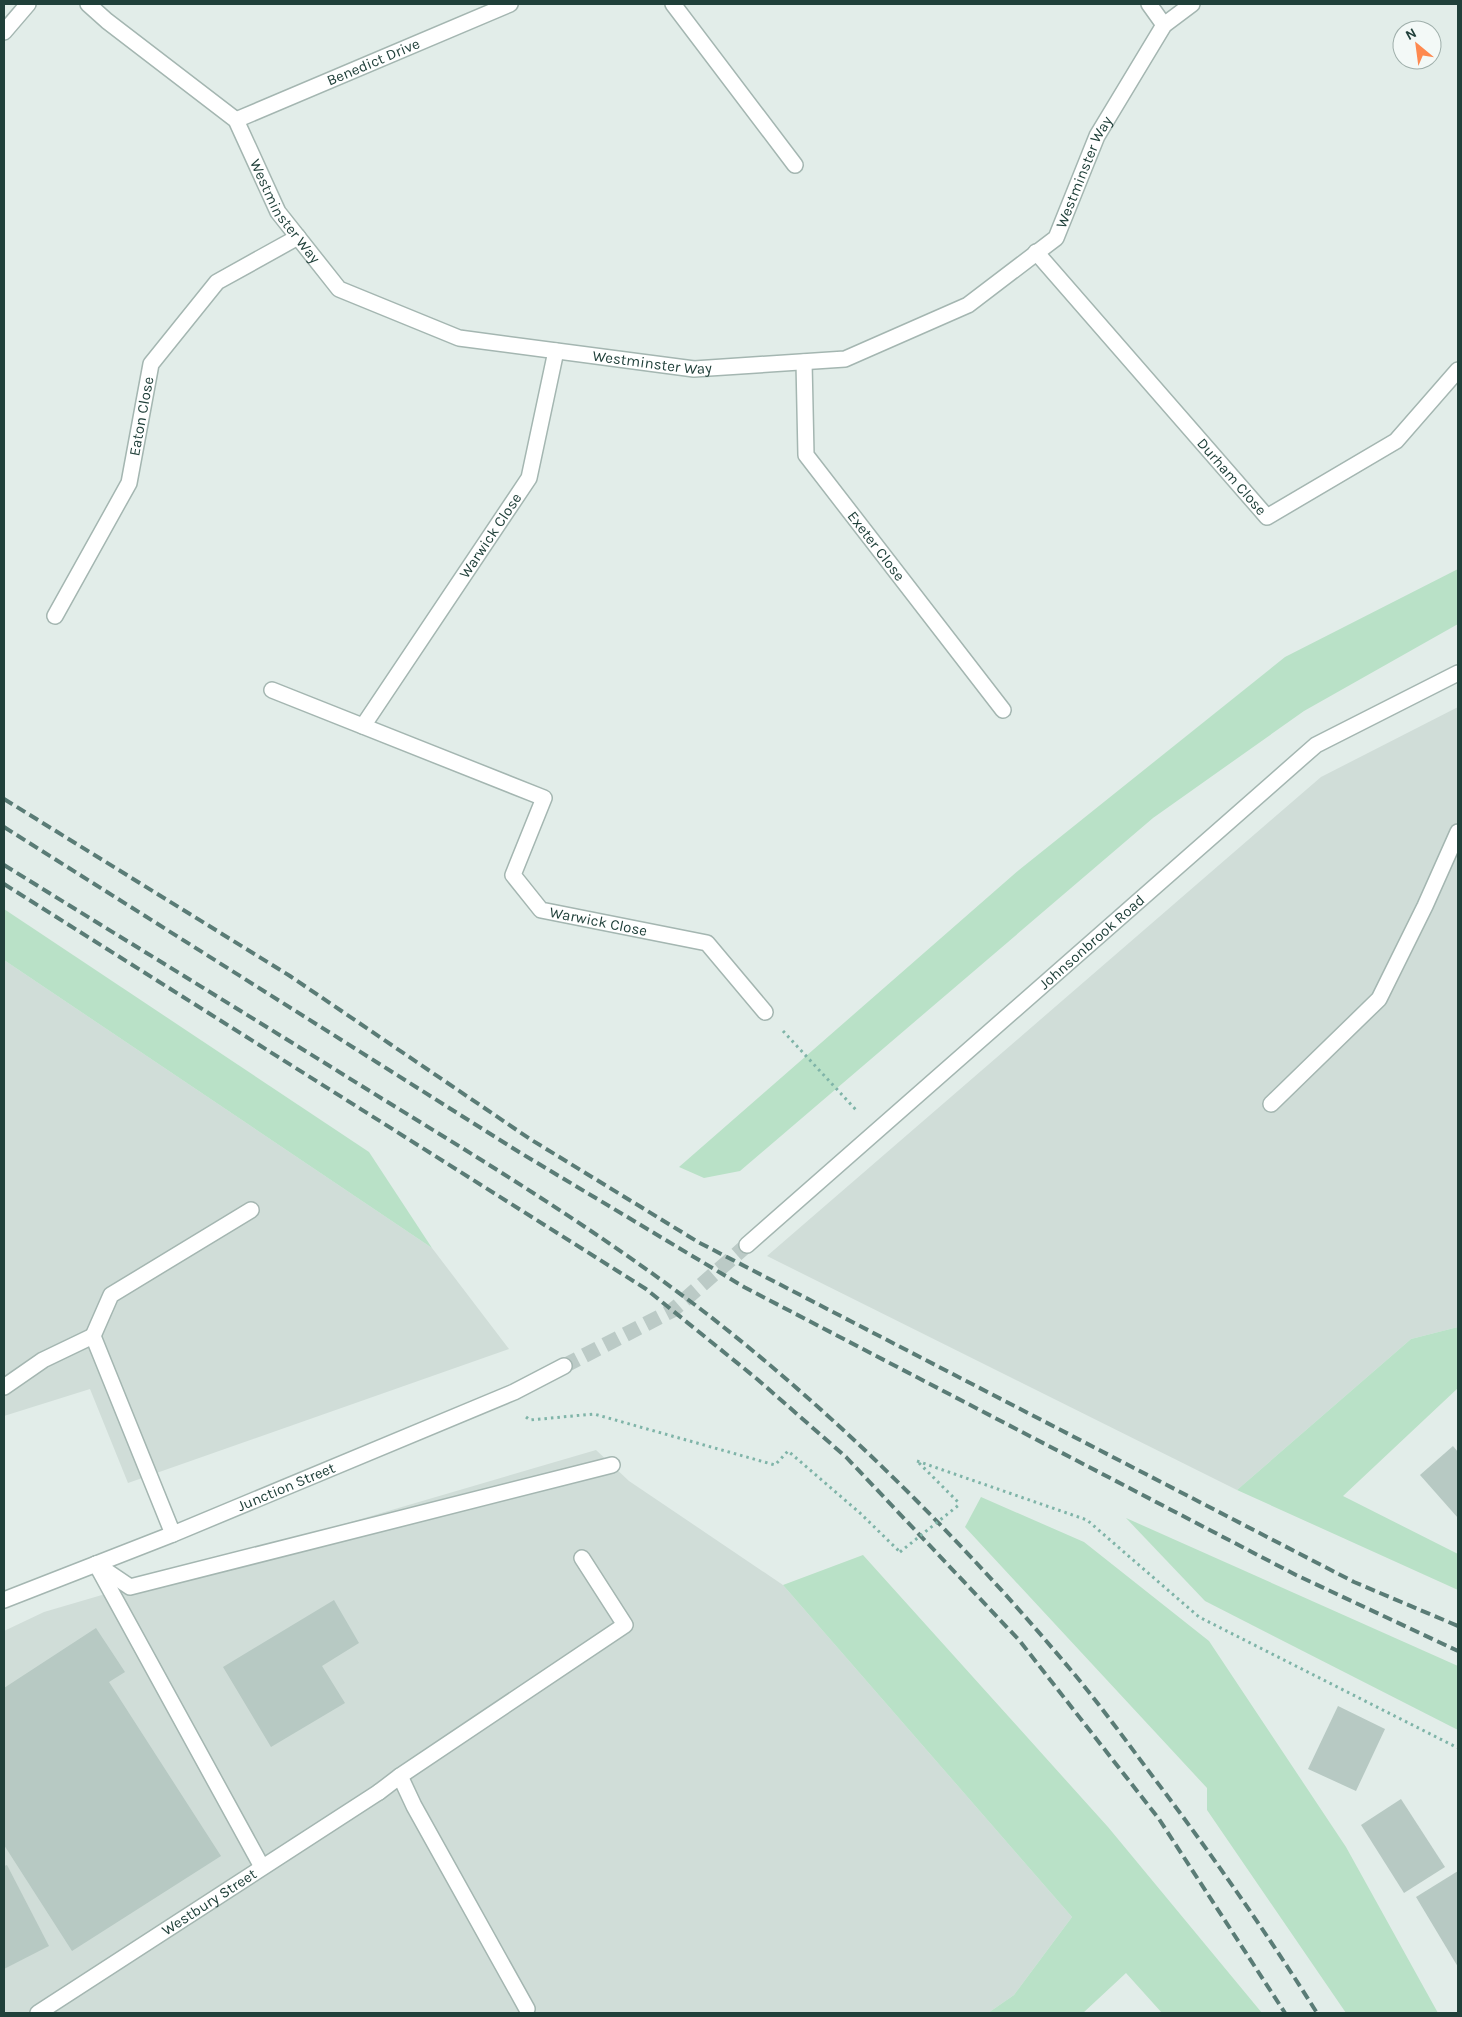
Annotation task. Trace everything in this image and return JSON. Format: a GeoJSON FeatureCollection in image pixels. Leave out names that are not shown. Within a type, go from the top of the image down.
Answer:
{"type":"FeatureCollection","features":[{"type":"Feature","properties":{"kind":"street"},"geometry":{"type":"LineString","coordinates":[[4,32],[28,4]]}},
{"type":"Feature","properties":{"kind":"street","name":"Westminster Way"},"geometry":{"type":"LineString","coordinates":[[88,4],[107,21],[236,120],[278,212],[339,289],[459,338],[694,369],[845,359],[968,305],[1056,238],[1097,136],[1164,25],[1192,4]]}},
{"type":"Feature","properties":{"kind":"street","name":"Benedict Drive"},"geometry":{"type":"LineString","coordinates":[[236,120],[510,4]]}},
{"type":"Feature","properties":{"kind":"street"},"geometry":{"type":"LineString","coordinates":[[673,4],[795,165]]}},
{"type":"Feature","properties":{"kind":"street"},"geometry":{"type":"LineString","coordinates":[[1150,4],[1164,25]]}},
{"type":"Feature","properties":{"kind":"street","name":"Eaton Close"},"geometry":{"type":"LineString","coordinates":[[55,616],[129,483],[151,364],[216,282],[298,237]]}},
{"type":"Feature","properties":{"kind":"street","name":"Durham Close"},"geometry":{"type":"LineString","coordinates":[[1036,252],[1267,517],[1396,441],[1458,370]]}},
{"type":"Feature","properties":{"kind":"street","name":"Warwick Close"},"geometry":{"type":"LineString","coordinates":[[363,726],[529,478],[556,351]]}},
{"type":"Feature","properties":{"kind":"street","name":"Exeter Close"},"geometry":{"type":"LineString","coordinates":[[804,362],[806,455],[1003,710]]}},
{"type":"Feature","properties":{"kind":"street","name":"Johnsonbrook Road"},"geometry":{"type":"LineString","coordinates":[[747,1245],[1316,745],[1458,673]]}},
{"type":"Feature","properties":{"kind":"street","name":"Warwick Close"},"geometry":{"type":"LineString","coordinates":[[272,690],[544,798],[513,875],[541,910],[707,942],[765,1012]]}},
{"type":"Feature","properties":{"kind":"street"},"geometry":{"type":"LineString","coordinates":[[1271,1104],[1379,999],[1425,906],[1458,832]]}},
{"type":"Feature","properties":{"kind":"street"},"geometry":{"type":"LineString","coordinates":[[4,1387],[44,1360],[94,1336],[111,1295],[251,1210]]}},
{"type":"Feature","properties":{"kind":"street"},"geometry":{"type":"LineString","coordinates":[[94,1336],[173,1534]]}},
{"type":"Feature","properties":{"kind":"street","name":"Junction Street"},"geometry":{"type":"LineString","coordinates":[[4,1600],[173,1534],[514,1392],[564,1366]]}},
{"type":"Feature","properties":{"kind":"street"},"geometry":{"type":"LineString","coordinates":[[96,1564],[130,1587],[612,1465]]}},
{"type":"Feature","properties":{"kind":"street","name":"Westbury Street"},"geometry":{"type":"LineString","coordinates":[[38,2013],[379,1792],[625,1625],[582,1558]]}},
{"type":"Feature","properties":{"kind":"street"},"geometry":{"type":"LineString","coordinates":[[96,1564],[262,1868]]}},
{"type":"Feature","properties":{"kind":"street"},"geometry":{"type":"LineString","coordinates":[[400,1776],[418,1815],[527,2009]]}},
{"type":"Feature","properties":{"kind":"path"},"geometry":{"type":"LineString","coordinates":[[765,1012],[876,1132]]}},
{"type":"Feature","properties":{"kind":"path"},"geometry":{"type":"LineString","coordinates":[[523,1414],[530,1420],[594,1414],[775,1464],[788,1451],[860,1513],[900,1552],[960,1504],[917,1461],[1086,1520],[1199,1618],[1458,1748]]}},
{"type":"Feature","properties":{"kind":"shaded area"},"geometry":{"type":"Polygon","coordinates":[[[1458,707],[1458,1327],[1411,1339],[1237,1490],[767,1256],[1321,777],[1458,707]]]}},
{"type":"Feature","properties":{"kind":"shaded area"},"geometry":{"type":"Polygon","coordinates":[[[4,960],[432,1248],[509,1349],[128,1483],[90,1389],[4,1416],[4,960]]]}},
{"type":"Feature","properties":{"kind":"shaded area"},"geometry":{"type":"Polygon","coordinates":[[[596,1450],[629,1481],[783,1585],[1072,1917],[1014,1995],[988,2013],[4,2013],[4,1631],[44,1612],[596,1450]]]}},
{"type":"Feature","properties":{"kind":"green space"},"geometry":{"type":"Polygon","coordinates":[[[1458,569],[1458,624],[1304,711],[1153,818],[740,1171],[704,1178],[679,1167],[1019,870],[1285,657],[1458,569]]]}},
{"type":"Feature","properties":{"kind":"green space"},"geometry":{"type":"Polygon","coordinates":[[[4,909],[369,1152],[432,1248],[4,960],[4,909]]]}},
{"type":"Feature","properties":{"kind":"green space"},"geometry":{"type":"Polygon","coordinates":[[[1458,1327],[1458,1388],[1343,1496],[1458,1554],[1458,1590],[1237,1490],[1411,1339],[1458,1327]]]}},
{"type":"Feature","properties":{"kind":"green space"},"geometry":{"type":"Polygon","coordinates":[[[981,1497],[1084,1542],[1209,1641],[1346,1847],[1438,2013],[1346,2013],[1207,1810],[1207,1788],[965,1527],[981,1497]]]}},
{"type":"Feature","properties":{"kind":"green space"},"geometry":{"type":"Polygon","coordinates":[[[1126,1518],[1458,1666],[1458,1730],[1205,1601],[1126,1518]]]}},
{"type":"Feature","properties":{"kind":"green space"},"geometry":{"type":"Polygon","coordinates":[[[863,1555],[1108,1827],[1262,2013],[1162,2013],[1126,1973],[1083,2013],[988,2013],[1014,1995],[1072,1917],[783,1585],[863,1555]]]}},
{"type":"Feature","properties":{"kind":"building"},"geometry":{"type":"Polygon","coordinates":[[[1453,1446],[1458,1452],[1458,1518],[1420,1475],[1453,1446]]]}},
{"type":"Feature","properties":{"kind":"building"},"geometry":{"type":"Polygon","coordinates":[[[334,1600],[359,1643],[322,1666],[345,1703],[271,1747],[223,1667],[334,1600]]]}},
{"type":"Feature","properties":{"kind":"building"},"geometry":{"type":"Polygon","coordinates":[[[96,1628],[125,1672],[109,1682],[221,1856],[72,1951],[4,1845],[4,1688],[96,1628]]]}},
{"type":"Feature","properties":{"kind":"building"},"geometry":{"type":"Polygon","coordinates":[[[1338,1706],[1385,1729],[1356,1791],[1308,1769],[1338,1706]]]}},
{"type":"Feature","properties":{"kind":"building"},"geometry":{"type":"Polygon","coordinates":[[[1401,1799],[1445,1867],[1404,1893],[1361,1825],[1401,1799]]]}},
{"type":"Feature","properties":{"kind":"building"},"geometry":{"type":"Polygon","coordinates":[[[7,1865],[49,1946],[4,1969],[4,1866],[7,1865]]]}},
{"type":"Feature","properties":{"kind":"building"},"geometry":{"type":"Polygon","coordinates":[[[1458,1871],[1458,1967],[1416,1897],[1458,1871]]]}},
{"type":"Feature","properties":{"kind":"tunnel"},"geometry":{"type":"LineString","coordinates":[[564,1366],[673,1310],[747,1245]]}},
{"type":"Feature","properties":{"kind":"railway"},"geometry":{"type":"LineString","coordinates":[[4,799],[290,976],[530,1139],[698,1242],[1354,1582],[1458,1626]]}},
{"type":"Feature","properties":{"kind":"railway"},"geometry":{"type":"LineString","coordinates":[[4,827],[519,1152],[744,1287],[1296,1575],[1458,1651]]}},
{"type":"Feature","properties":{"kind":"railway"},"geometry":{"type":"LineString","coordinates":[[4,865],[464,1149],[588,1229],[707,1314],[807,1397],[950,1534],[1038,1631],[1080,1681],[1166,1794],[1263,1929],[1317,2013]]}},
{"type":"Feature","properties":{"kind":"railway"},"geometry":{"type":"LineString","coordinates":[[4,884],[646,1289],[757,1379],[846,1457],[1019,1640],[1159,1819],[1285,2013]]}}]}
